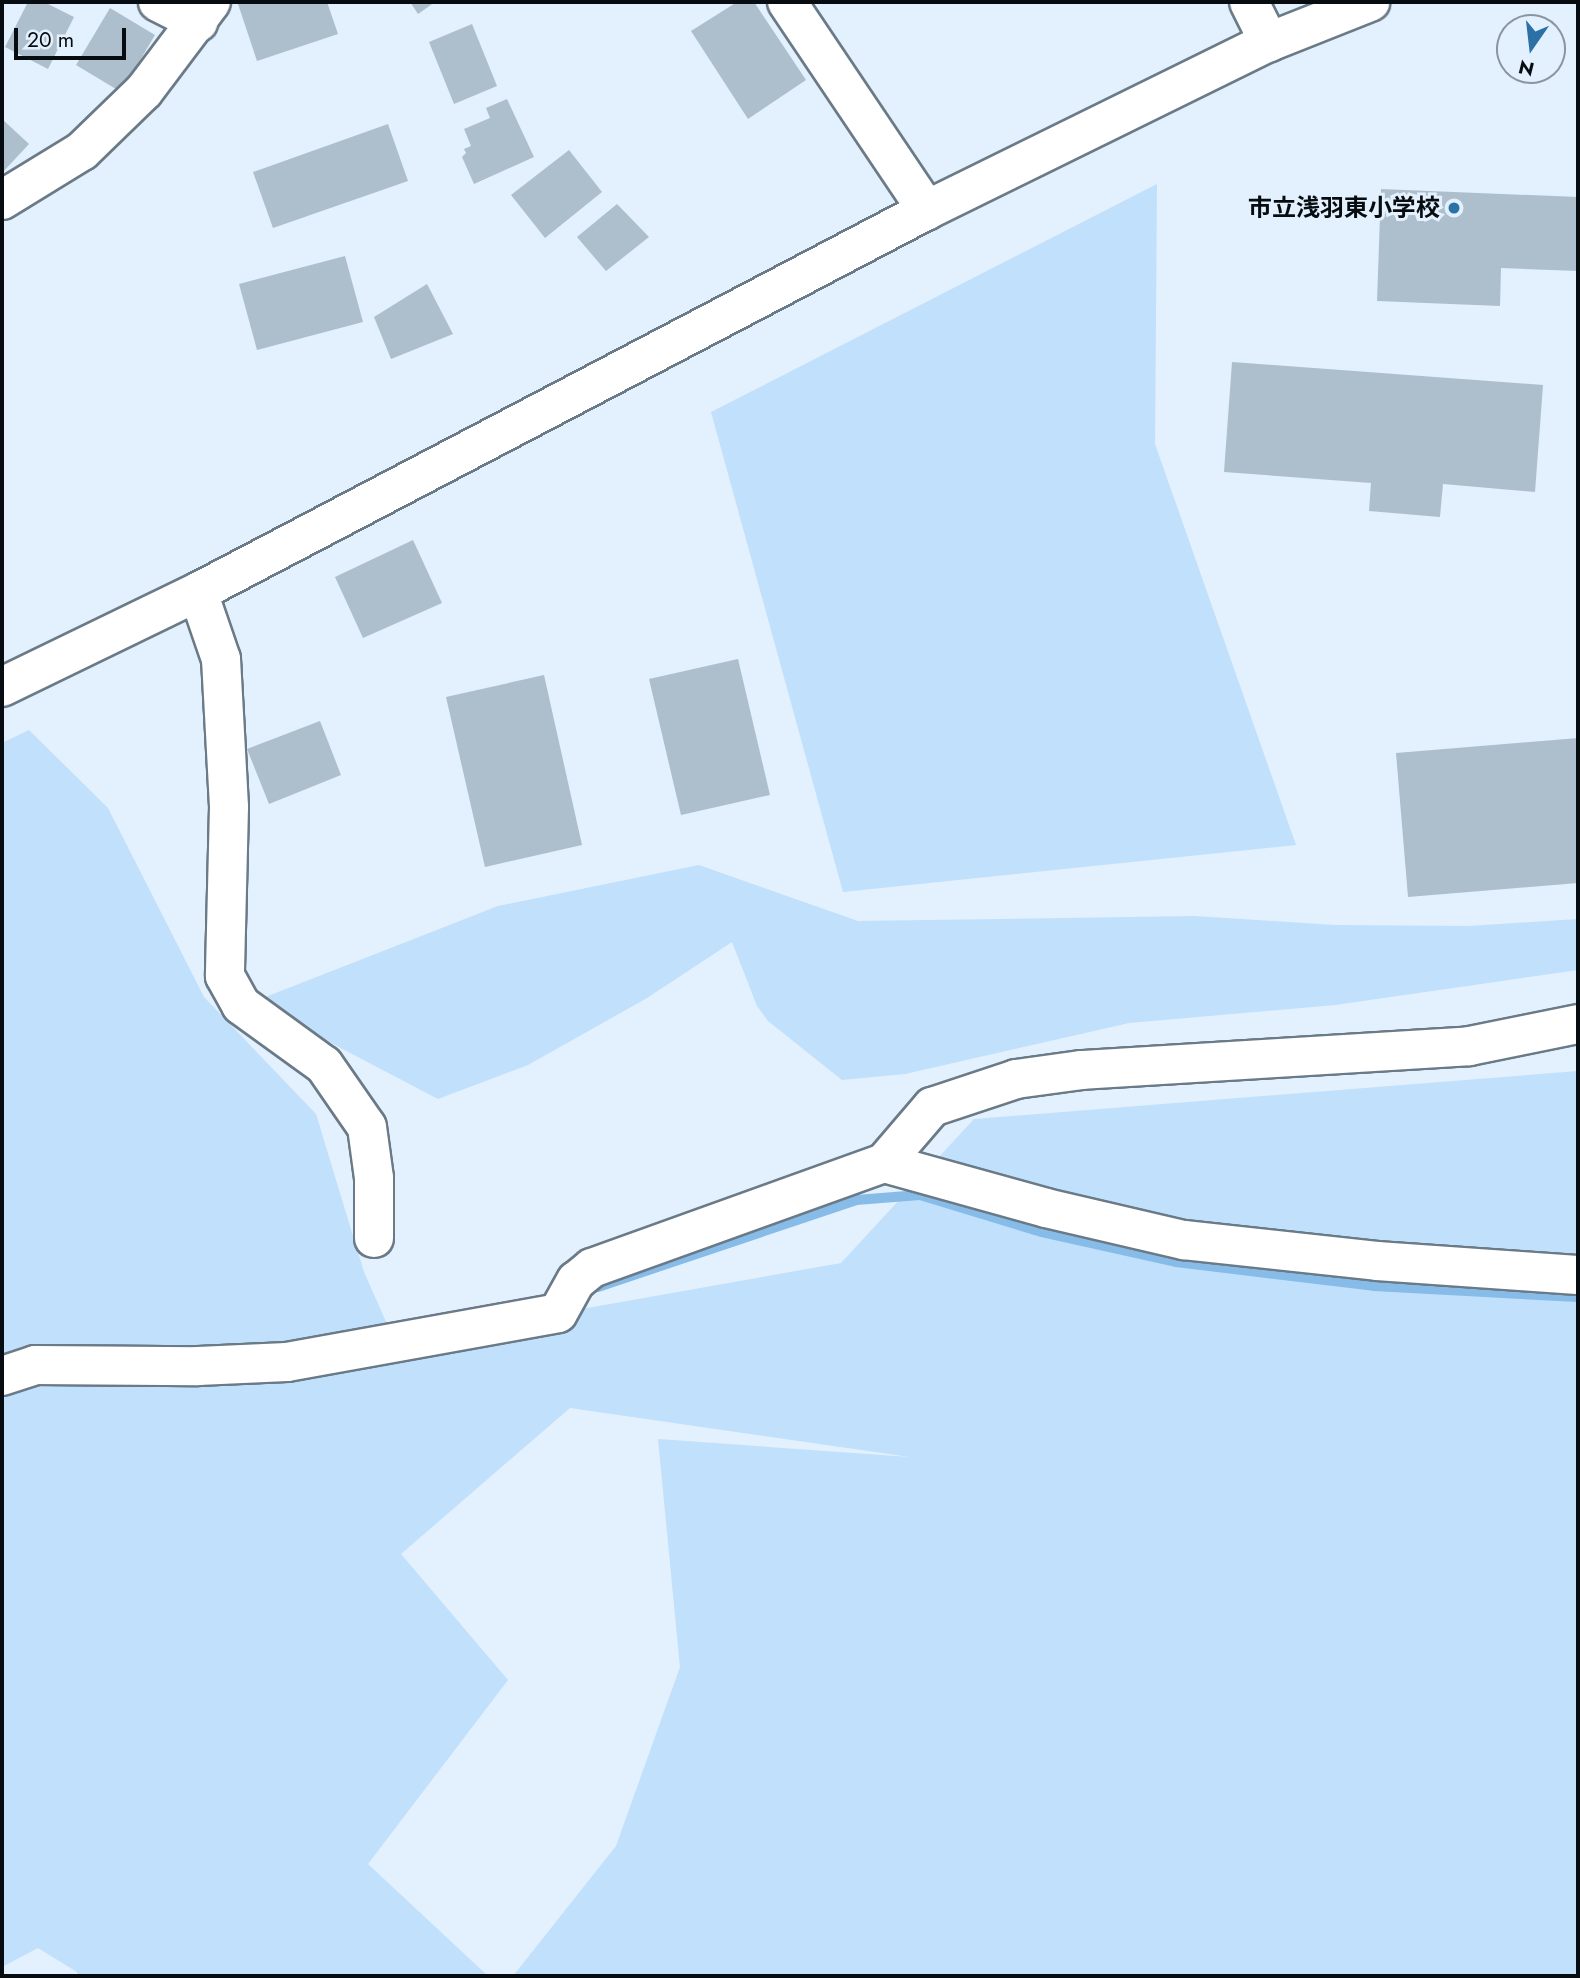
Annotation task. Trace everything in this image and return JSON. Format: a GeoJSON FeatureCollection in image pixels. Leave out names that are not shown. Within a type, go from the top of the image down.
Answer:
{"type":"FeatureCollection","features":[{"type":"Feature","properties":{"kind":"street"},"geometry":{"type":"LineString","coordinates":[[2,200],[82,151],[144,91],[204,12],[158,2]]}},
{"type":"Feature","properties":{"kind":"street"},"geometry":{"type":"LineString","coordinates":[[788,2],[927,210]]}},
{"type":"Feature","properties":{"kind":"street"},"geometry":{"type":"LineString","coordinates":[[1249,2],[1269,42]]}},
{"type":"Feature","properties":{"kind":"street"},"geometry":{"type":"LineString","coordinates":[[2,687],[198,592],[927,210],[1269,42],[1370,2]]}},
{"type":"Feature","properties":{"kind":"street"},"geometry":{"type":"LineString","coordinates":[[198,592],[221,659],[229,807],[225,976],[241,1005],[324,1065],[367,1127],[374,1178],[374,1238]]}},
{"type":"Feature","properties":{"kind":"street"},"geometry":{"type":"LineString","coordinates":[[2,1376],[35,1365],[198,1366],[287,1362],[558,1313],[576,1281],[592,1268],[884,1163],[932,1107],[1016,1079],[1082,1070],[1469,1046],[1578,1024]]}},
{"type":"Feature","properties":{"kind":"street"},"geometry":{"type":"LineString","coordinates":[[884,1163],[1046,1208],[1184,1240],[1377,1261],[1578,1275]]}},
{"type":"Feature","properties":{"kind":"shaded area"},"geometry":{"type":"Polygon","coordinates":[[[1157,184],[1155,444],[1296,845],[843,892],[711,412],[1157,184]]]}},
{"type":"Feature","properties":{"kind":"shaded area"},"geometry":{"type":"Polygon","coordinates":[[[29,730],[108,808],[204,997],[316,1114],[364,1272],[395,1342],[841,1263],[974,1119],[1578,1071],[1578,1976],[513,1976],[616,1846],[680,1667],[658,1439],[910,1457],[570,1408],[401,1554],[508,1680],[368,1864],[488,1976],[78,1976],[77,1972],[38,1948],[2,1967],[2,743],[29,730]]]}},
{"type":"Feature","properties":{"kind":"shaded area"},"geometry":{"type":"Polygon","coordinates":[[[699,865],[858,921],[1195,916],[1334,925],[1470,926],[1578,919],[1578,970],[1335,1005],[1129,1023],[905,1074],[842,1080],[768,1021],[757,1006],[732,942],[647,998],[528,1065],[438,1099],[253,1002],[498,906],[699,865]]]}},
{"type":"Feature","properties":{"kind":"building"},"geometry":{"type":"Polygon","coordinates":[[[28,2],[44,2],[74,17],[48,69],[5,47],[28,2]]]}},
{"type":"Feature","properties":{"kind":"building"},"geometry":{"type":"Polygon","coordinates":[[[327,2],[338,34],[257,61],[238,4],[327,2]]]}},
{"type":"Feature","properties":{"kind":"building"},"geometry":{"type":"Polygon","coordinates":[[[410,2],[435,2],[418,14],[410,2]]]}},
{"type":"Feature","properties":{"kind":"building"},"geometry":{"type":"Polygon","coordinates":[[[737,2],[754,2],[806,80],[748,119],[691,31],[737,2]]]}},
{"type":"Feature","properties":{"kind":"building"},"geometry":{"type":"Polygon","coordinates":[[[110,8],[155,35],[121,92],[76,65],[110,8]]]}},
{"type":"Feature","properties":{"kind":"building"},"geometry":{"type":"Polygon","coordinates":[[[472,24],[497,86],[454,104],[429,42],[472,24]]]}},
{"type":"Feature","properties":{"kind":"building"},"geometry":{"type":"Polygon","coordinates":[[[507,99],[534,157],[474,184],[462,157],[466,153],[464,149],[471,146],[464,129],[490,118],[486,108],[507,99]]]}},
{"type":"Feature","properties":{"kind":"building"},"geometry":{"type":"Polygon","coordinates":[[[2,119],[29,144],[2,173],[2,119]]]}},
{"type":"Feature","properties":{"kind":"building"},"geometry":{"type":"Polygon","coordinates":[[[388,124],[408,181],[273,228],[253,172],[388,124]]]}},
{"type":"Feature","properties":{"kind":"building"},"geometry":{"type":"Polygon","coordinates":[[[569,150],[602,192],[545,238],[511,195],[569,150]]]}},
{"type":"Feature","properties":{"kind":"building"},"geometry":{"type":"Polygon","coordinates":[[[1381,189],[1578,197],[1578,271],[1501,268],[1500,306],[1377,301],[1381,189]]]}},
{"type":"Feature","properties":{"kind":"building"},"geometry":{"type":"Polygon","coordinates":[[[617,204],[649,237],[606,271],[577,237],[617,204]]]}},
{"type":"Feature","properties":{"kind":"building"},"geometry":{"type":"Polygon","coordinates":[[[345,256],[363,322],[257,350],[239,284],[345,256]]]}},
{"type":"Feature","properties":{"kind":"building"},"geometry":{"type":"Polygon","coordinates":[[[427,284],[453,334],[391,359],[374,317],[427,284]]]}},
{"type":"Feature","properties":{"kind":"building"},"geometry":{"type":"Polygon","coordinates":[[[1232,362],[1543,385],[1535,492],[1443,484],[1440,517],[1369,511],[1371,483],[1224,472],[1232,362]]]}},
{"type":"Feature","properties":{"kind":"building"},"geometry":{"type":"Polygon","coordinates":[[[413,540],[442,603],[363,638],[335,577],[413,540]]]}},
{"type":"Feature","properties":{"kind":"building"},"geometry":{"type":"Polygon","coordinates":[[[738,659],[770,795],[681,815],[649,679],[738,659]]]}},
{"type":"Feature","properties":{"kind":"building"},"geometry":{"type":"Polygon","coordinates":[[[544,675],[582,845],[485,867],[446,697],[544,675]]]}},
{"type":"Feature","properties":{"kind":"building"},"geometry":{"type":"Polygon","coordinates":[[[320,721],[341,775],[269,804],[247,749],[320,721]]]}},
{"type":"Feature","properties":{"kind":"building"},"geometry":{"type":"Polygon","coordinates":[[[1578,738],[1578,883],[1408,897],[1396,753],[1578,738]]]}},
{"type":"Feature","properties":{"kind":"waterway"},"geometry":{"type":"LineString","coordinates":[[598,1287],[856,1200],[920,1195],[1042,1232],[1176,1262],[1374,1286],[1578,1297]]}},
{"type":"Feature","properties":{"kind":"place","name":"市立浅羽東小学校"},"geometry":{"type":"Point","coordinates":[1454,208]}}]}
